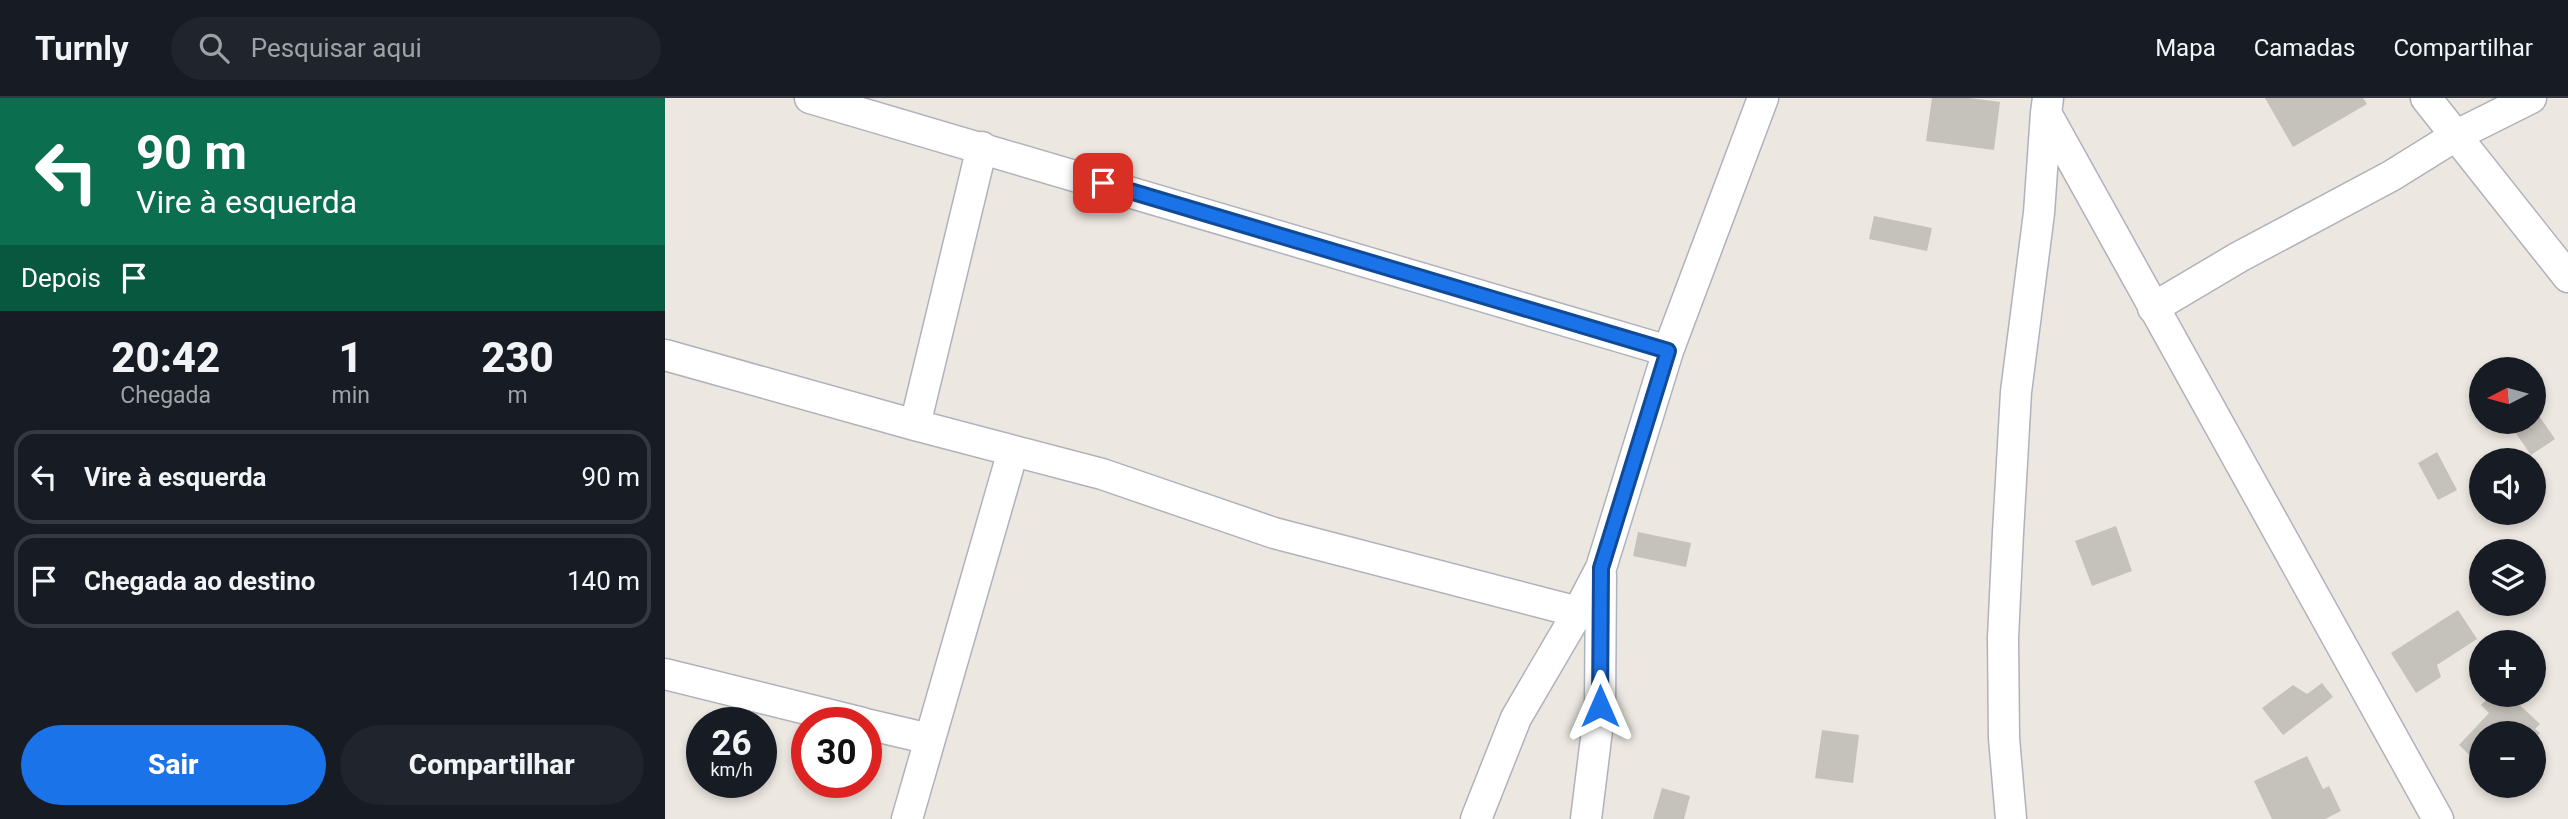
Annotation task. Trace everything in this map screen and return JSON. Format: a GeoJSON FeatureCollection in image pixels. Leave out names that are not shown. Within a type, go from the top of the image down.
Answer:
{"type":"FeatureCollection","features":[{"type":"Feature","properties":{"kind":"street"},"geometry":{"type":"LineString","coordinates":[[810,98],[1668,351]]}},
{"type":"Feature","properties":{"kind":"street"},"geometry":{"type":"LineString","coordinates":[[1476,819],[1516,718],[1601,568],[1668,351],[1763,98]]}},
{"type":"Feature","properties":{"kind":"street"},"geometry":{"type":"LineString","coordinates":[[2426,98],[2568,277]]}},
{"type":"Feature","properties":{"kind":"street"},"geometry":{"type":"LineString","coordinates":[[2153,308],[2239,257],[2391,176],[2457,135],[2531,98]]}},
{"type":"Feature","properties":{"kind":"street"},"geometry":{"type":"LineString","coordinates":[[2047,106],[2153,308],[2438,819]]}},
{"type":"Feature","properties":{"kind":"street"},"geometry":{"type":"LineString","coordinates":[[2011,819],[2004,738],[2003,638],[2008,533],[2016,393],[2039,213],[2047,106]]}},
{"type":"Feature","properties":{"kind":"street"},"geometry":{"type":"LineString","coordinates":[[915,425],[982,148]]}},
{"type":"Feature","properties":{"kind":"street"},"geometry":{"type":"LineString","coordinates":[[665,355],[1102,474],[1274,533],[1578,612]]}},
{"type":"Feature","properties":{"kind":"street"},"geometry":{"type":"LineString","coordinates":[[907,819],[1013,451]]}},
{"type":"Feature","properties":{"kind":"street"},"geometry":{"type":"LineString","coordinates":[[1586,819],[1600,706],[1601,568]]}},
{"type":"Feature","properties":{"kind":"street"},"geometry":{"type":"LineString","coordinates":[[665,674],[800,707]]}},
{"type":"Feature","properties":{"kind":"street"},"geometry":{"type":"LineString","coordinates":[[882,727],[930,739]]}},
{"type":"Feature","properties":{"kind":"building"},"geometry":{"type":"Polygon","coordinates":[[[1932,98],[1969,98],[2000,102],[1994,150],[1926,141],[1932,98]]]}},
{"type":"Feature","properties":{"kind":"building"},"geometry":{"type":"Polygon","coordinates":[[[2265,98],[2363,98],[2367,104],[2293,147],[2265,98]]]}},
{"type":"Feature","properties":{"kind":"building"},"geometry":{"type":"Polygon","coordinates":[[[1874,216],[1932,228],[1927,251],[1869,239],[1874,216]]]}},
{"type":"Feature","properties":{"kind":"building"},"geometry":{"type":"Polygon","coordinates":[[[2546,426],[2555,439],[2542,448],[2526,448],[2516,434],[2546,434],[2546,426]]]}},
{"type":"Feature","properties":{"kind":"building"},"geometry":{"type":"Polygon","coordinates":[[[2437,452],[2457,490],[2438,500],[2418,463],[2437,452]]]}},
{"type":"Feature","properties":{"kind":"building"},"geometry":{"type":"Polygon","coordinates":[[[2116,526],[2132,571],[2092,586],[2075,541],[2116,526]]]}},
{"type":"Feature","properties":{"kind":"building"},"geometry":{"type":"Polygon","coordinates":[[[1638,532],[1691,543],[1686,567],[1633,556],[1638,532]]]}},
{"type":"Feature","properties":{"kind":"building"},"geometry":{"type":"Polygon","coordinates":[[[2458,610],[2471,630],[2469,644],[2437,665],[2441,677],[2416,693],[2391,653],[2458,610]]]}},
{"type":"Feature","properties":{"kind":"building"},"geometry":{"type":"Polygon","coordinates":[[[2322,683],[2333,697],[2283,735],[2262,708],[2293,685],[2307,694],[2322,683]]]}},
{"type":"Feature","properties":{"kind":"building"},"geometry":{"type":"Polygon","coordinates":[[[2483,707],[2522,707],[2537,721],[2482,721],[2489,713],[2483,707]]]}},
{"type":"Feature","properties":{"kind":"building"},"geometry":{"type":"Polygon","coordinates":[[[1822,730],[1859,735],[1853,783],[1815,778],[1822,730]]]}},
{"type":"Feature","properties":{"kind":"building"},"geometry":{"type":"Polygon","coordinates":[[[2469,734],[2469,755],[2459,745],[2469,734]]]}},
{"type":"Feature","properties":{"kind":"building"},"geometry":{"type":"Polygon","coordinates":[[[2307,756],[2323,789],[2329,786],[2341,811],[2325,819],[2272,819],[2254,781],[2307,756]]]}},
{"type":"Feature","properties":{"kind":"building"},"geometry":{"type":"Polygon","coordinates":[[[1662,788],[1690,796],[1684,819],[1653,819],[1662,788]]]}},
{"type":"Feature","properties":{"kind":"route"},"geometry":{"type":"LineString","coordinates":[[1103,183],[1668,351],[1601,568],[1600,706]]}}]}
